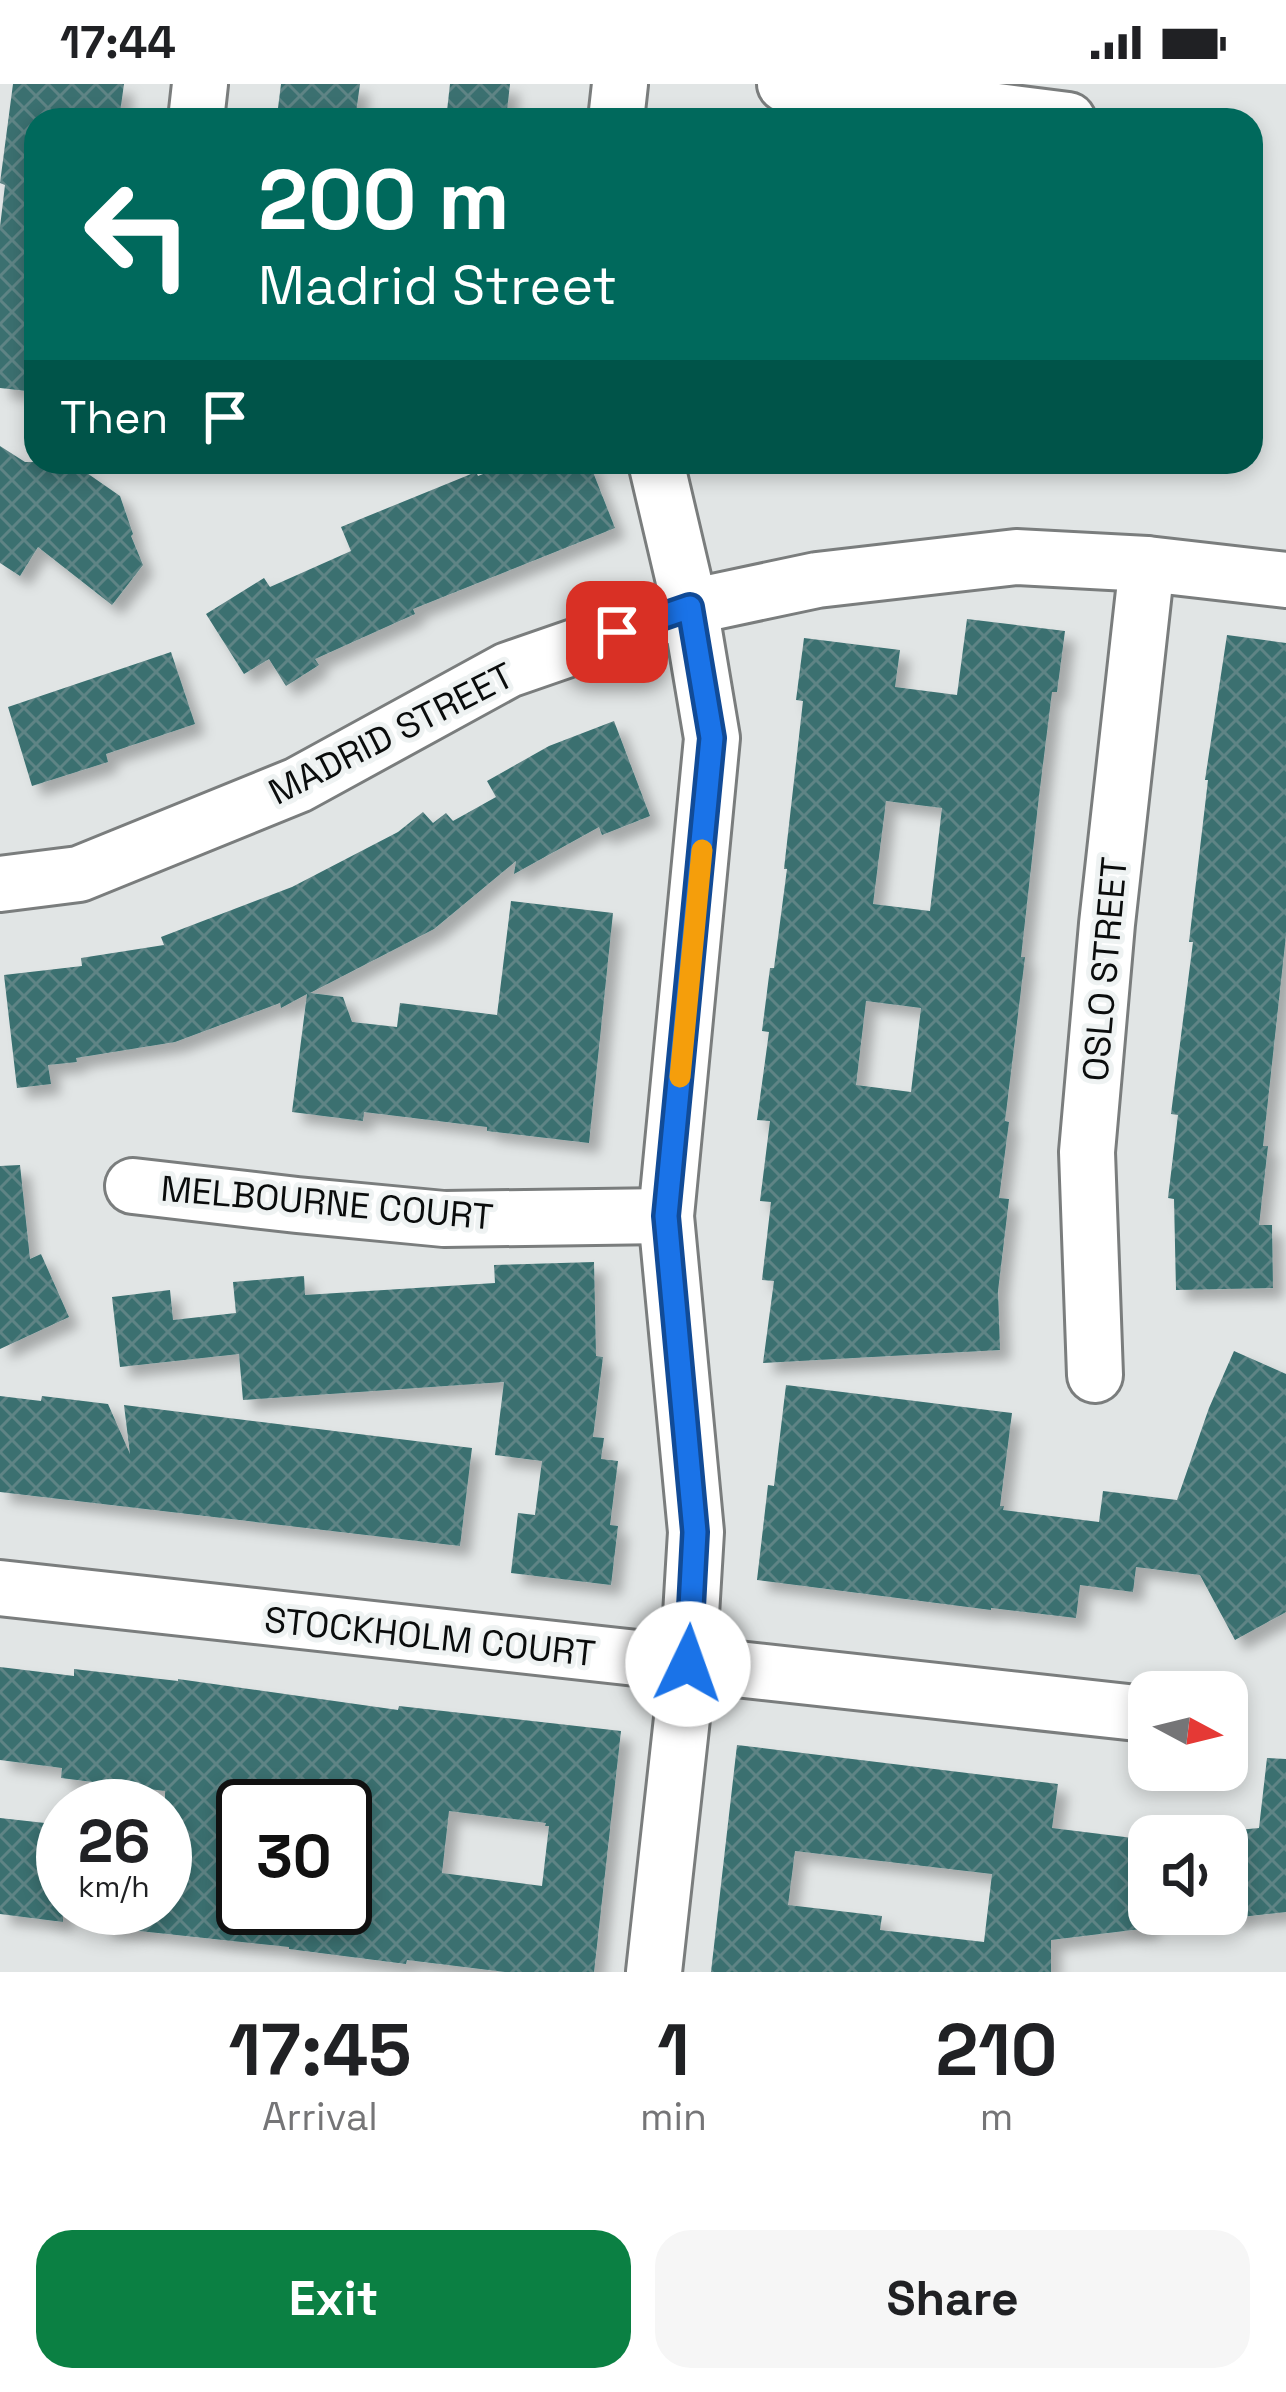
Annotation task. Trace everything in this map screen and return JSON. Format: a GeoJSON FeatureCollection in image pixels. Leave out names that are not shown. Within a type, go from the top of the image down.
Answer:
{"type":"FeatureCollection","features":[{"type":"Feature","properties":{"kind":"street"},"geometry":{"type":"LineString","coordinates":[[785,84],[974,108]]}},
{"type":"Feature","properties":{"kind":"street"},"geometry":{"type":"LineString","coordinates":[[653,1972],[688,1664],[695,1532],[666,1216],[712,738],[690,607],[659,474]]}},
{"type":"Feature","properties":{"kind":"street","name":"MADRID STREET"},"geometry":{"type":"LineString","coordinates":[[0,884],[80,874],[298,785],[508,670],[690,607],[817,580],[1016,557],[1147,564],[1286,580]]}},
{"type":"Feature","properties":{"kind":"street","name":"OSLO STREET"},"geometry":{"type":"LineString","coordinates":[[1095,1375],[1088,1152],[1107,924],[1147,564]]}},
{"type":"Feature","properties":{"kind":"street","name":"MELBOURNE COURT"},"geometry":{"type":"LineString","coordinates":[[133,1186],[444,1219],[666,1216]]}},
{"type":"Feature","properties":{"kind":"street","name":"STOCKHOLM COURT"},"geometry":{"type":"LineString","coordinates":[[0,1588],[1128,1712]]}},
{"type":"Feature","properties":{"kind":"building"},"geometry":{"type":"Polygon","coordinates":[[[13,84],[124,84],[121,108],[24,108],[24,391],[0,388],[0,227],[5,185],[0,183],[13,84]]]}},
{"type":"Feature","properties":{"kind":"building"},"geometry":{"type":"Polygon","coordinates":[[[281,84],[360,84],[357,108],[278,108],[281,84]]]}},
{"type":"Feature","properties":{"kind":"building"},"geometry":{"type":"Polygon","coordinates":[[[450,84],[510,84],[507,108],[447,108],[450,84]]]}},
{"type":"Feature","properties":{"kind":"building"},"geometry":{"type":"Polygon","coordinates":[[[0,446],[24,461],[24,474],[88,474],[120,496],[143,565],[112,605],[38,547],[20,576],[0,563],[0,446]]]}},
{"type":"Feature","properties":{"kind":"building"},"geometry":{"type":"Polygon","coordinates":[[[471,474],[594,474],[615,528],[413,609],[415,614],[315,659],[319,665],[286,686],[269,659],[244,674],[206,614],[264,578],[270,587],[351,551],[341,527],[471,474]]]}},
{"type":"Feature","properties":{"kind":"building"},"geometry":{"type":"Polygon","coordinates":[[[967,619],[1065,631],[1039,796],[1005,1121],[1009,1122],[999,1198],[1009,1199],[998,1291],[1000,1350],[763,1363],[774,1281],[762,1280],[771,1202],[760,1201],[770,1121],[757,1120],[769,1032],[762,1031],[787,869],[803,701],[796,700],[804,638],[900,650],[895,687],[957,695],[967,619]],[[886,801],[873,904],[930,911],[942,808],[886,801]],[[866,1001],[856,1085],[911,1092],[921,1008],[866,1001]]]}},
{"type":"Feature","properties":{"kind":"building"},"geometry":{"type":"Polygon","coordinates":[[[1227,635],[1286,643],[1286,935],[1259,1225],[1272,1225],[1273,1288],[1176,1290],[1174,1199],[1168,1198],[1178,1115],[1171,1114],[1193,942],[1189,942],[1205,780],[1227,635]]]}},
{"type":"Feature","properties":{"kind":"building"},"geometry":{"type":"Polygon","coordinates":[[[171,652],[195,724],[106,754],[108,762],[32,786],[8,707],[171,652]]]}},
{"type":"Feature","properties":{"kind":"building"},"geometry":{"type":"Polygon","coordinates":[[[614,721],[650,816],[602,835],[599,827],[514,874],[516,861],[434,929],[310,993],[343,997],[352,1022],[397,1027],[400,1003],[497,1015],[511,901],[613,913],[589,1143],[364,1112],[363,1121],[292,1112],[307,994],[281,1008],[280,1003],[175,1042],[48,1065],[51,1084],[17,1088],[4,975],[82,966],[81,958],[164,945],[161,937],[292,887],[398,832],[423,812],[433,823],[446,813],[453,821],[496,797],[487,781],[549,746],[614,721]]]}},
{"type":"Feature","properties":{"kind":"building"},"geometry":{"type":"Polygon","coordinates":[[[20,1165],[30,1259],[41,1254],[69,1317],[0,1349],[0,1166],[20,1165]]]}},
{"type":"Feature","properties":{"kind":"building"},"geometry":{"type":"Polygon","coordinates":[[[594,1262],[596,1356],[603,1357],[593,1437],[604,1438],[601,1459],[618,1461],[610,1525],[618,1526],[611,1585],[511,1573],[518,1513],[535,1515],[542,1461],[495,1455],[504,1382],[243,1400],[239,1354],[120,1367],[112,1297],[170,1290],[173,1320],[236,1313],[233,1282],[304,1276],[305,1295],[495,1283],[494,1265],[594,1262]]]}},
{"type":"Feature","properties":{"kind":"building"},"geometry":{"type":"Polygon","coordinates":[[[1234,1351],[1286,1374],[1286,1612],[1235,1640],[1200,1575],[1136,1567],[1133,1592],[1080,1585],[1076,1618],[757,1580],[786,1385],[1012,1413],[1003,1510],[1099,1522],[1103,1491],[1177,1500],[1234,1351]]]}},
{"type":"Feature","properties":{"kind":"building"},"geometry":{"type":"Polygon","coordinates":[[[0,1396],[108,1404],[130,1454],[124,1405],[472,1448],[460,1546],[0,1492],[0,1396]]]}},
{"type":"Feature","properties":{"kind":"building"},"geometry":{"type":"Polygon","coordinates":[[[0,1667],[74,1676],[74,1669],[178,1679],[398,1710],[399,1706],[621,1731],[594,1972],[505,1972],[407,1960],[406,1964],[177,1935],[192,1935],[192,1779],[69,1779],[61,1778],[62,1768],[0,1760],[0,1667]],[[449,1811],[442,1873],[542,1886],[546,1823],[449,1811]]]}},
{"type":"Feature","properties":{"kind":"building"},"geometry":{"type":"Polygon","coordinates":[[[737,1745],[1058,1784],[1052,1828],[1128,1837],[1128,1931],[1051,1940],[1051,1972],[711,1972],[737,1745]],[[795,1851],[788,1905],[882,1916],[880,1930],[984,1942],[992,1874],[795,1851]]]}},
{"type":"Feature","properties":{"kind":"building"},"geometry":{"type":"Polygon","coordinates":[[[1267,1758],[1286,1759],[1286,1912],[1248,1916],[1248,1829],[1259,1828],[1267,1758]]]}},
{"type":"Feature","properties":{"kind":"building"},"geometry":{"type":"Polygon","coordinates":[[[0,1818],[36,1822],[36,1919],[0,1914],[0,1818]]]}},
{"type":"Feature","properties":{"kind":"slow traffic"},"geometry":{"type":"LineString","coordinates":[[680,1077],[702,850]]}},
{"type":"Feature","properties":{"kind":"route"},"geometry":{"type":"LineString","coordinates":[[617,632],[690,607],[712,738],[666,1216],[695,1532],[688,1664]]}}]}
